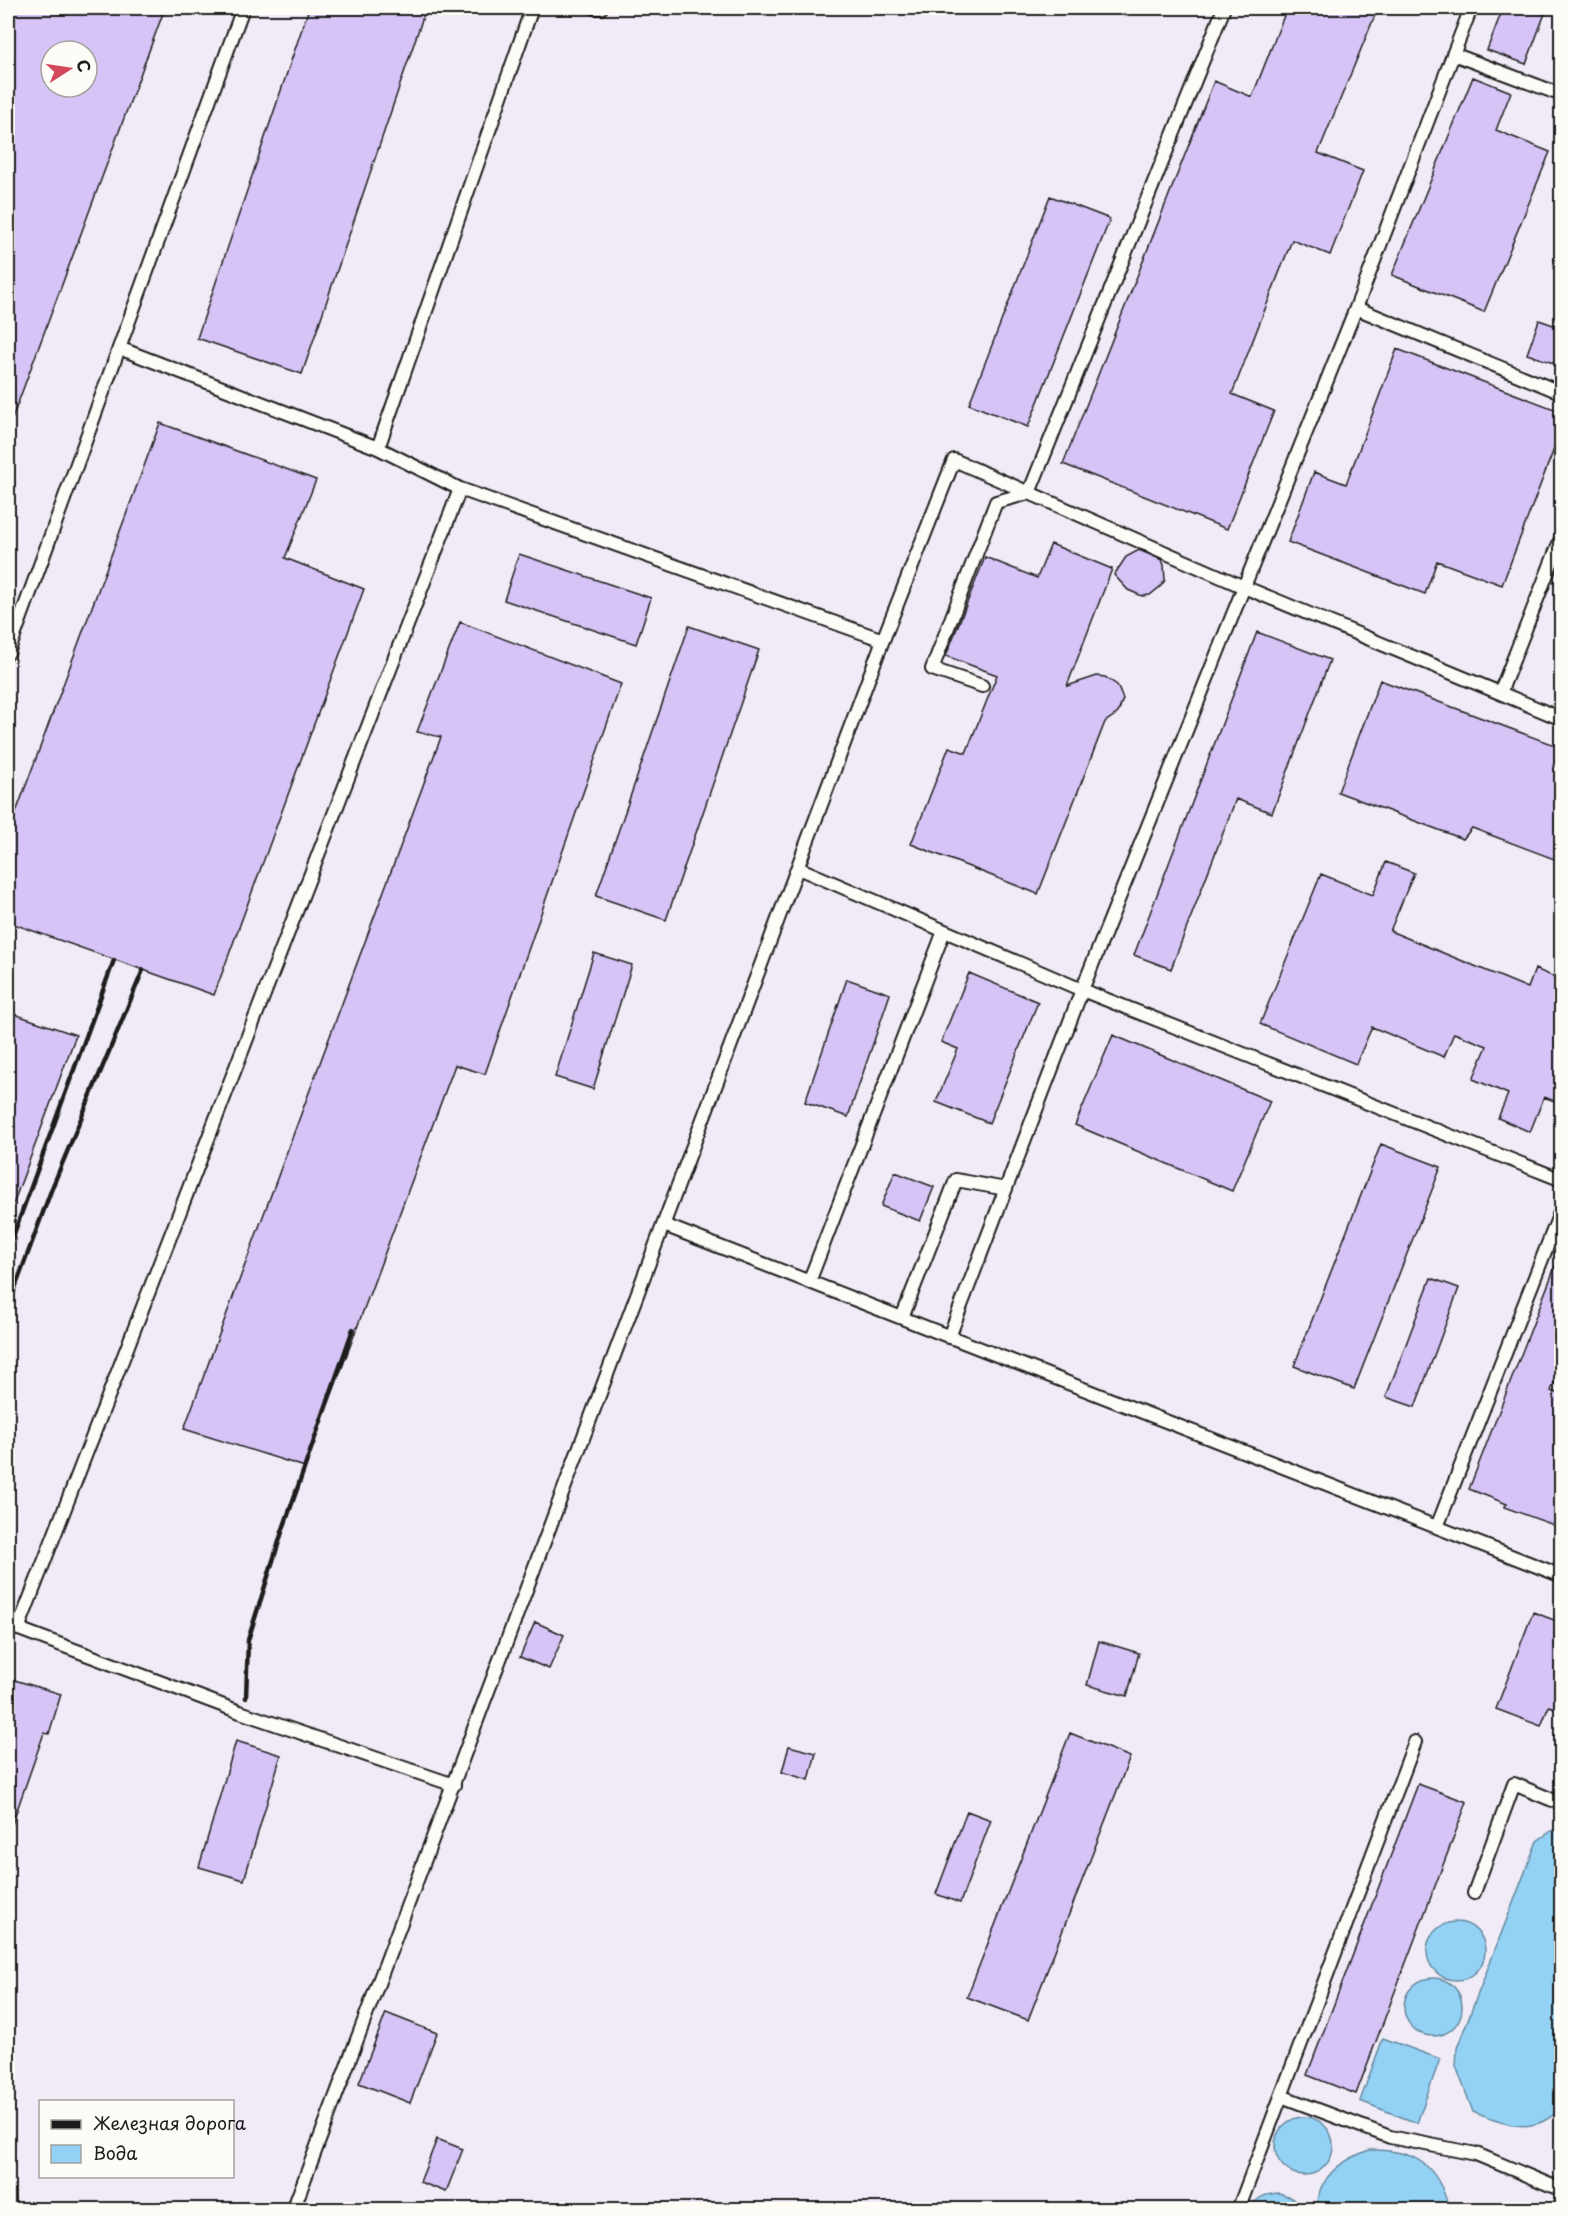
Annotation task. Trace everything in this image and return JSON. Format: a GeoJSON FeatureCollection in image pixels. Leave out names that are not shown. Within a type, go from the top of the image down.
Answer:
{"type":"FeatureCollection","features":[{"type":"Feature","properties":{"kind":"lane"},"geometry":{"type":"LineString","coordinates":[[8,653],[243,8]]}},
{"type":"Feature","properties":{"kind":"lane"},"geometry":{"type":"LineString","coordinates":[[378,448],[532,8]]}},
{"type":"Feature","properties":{"kind":"lane"},"geometry":{"type":"LineString","coordinates":[[595,8],[601,8]]}},
{"type":"Feature","properties":{"kind":"lane"},"geometry":{"type":"LineString","coordinates":[[1029,493],[1224,8]]}},
{"type":"Feature","properties":{"kind":"lane"},"geometry":{"type":"LineString","coordinates":[[949,1337],[1082,990],[1356,308],[1471,8]]}},
{"type":"Feature","properties":{"kind":"lane"},"geometry":{"type":"LineString","coordinates":[[1453,54],[1562,95]]}},
{"type":"Feature","properties":{"kind":"lane"},"geometry":{"type":"LineString","coordinates":[[1356,308],[1562,393]]}},
{"type":"Feature","properties":{"kind":"lane"},"geometry":{"type":"LineString","coordinates":[[119,348],[378,448],[460,489],[883,640]]}},
{"type":"Feature","properties":{"kind":"lane"},"geometry":{"type":"LineString","coordinates":[[293,2210],[883,640],[954,460],[1244,587],[1562,719]]}},
{"type":"Feature","properties":{"kind":"lane"},"geometry":{"type":"LineString","coordinates":[[454,1785],[240,1712],[13,1627],[460,489]]}},
{"type":"Feature","properties":{"kind":"lane"},"geometry":{"type":"LineString","coordinates":[[982,686],[932,669],[996,502],[1029,493]]}},
{"type":"Feature","properties":{"kind":"lane"},"geometry":{"type":"LineString","coordinates":[[1500,693],[1562,536]]}},
{"type":"Feature","properties":{"kind":"lane"},"geometry":{"type":"LineString","coordinates":[[798,868],[1082,990],[1562,1180]]}},
{"type":"Feature","properties":{"kind":"lane"},"geometry":{"type":"LineString","coordinates":[[809,1282],[944,931]]}},
{"type":"Feature","properties":{"kind":"lane"},"geometry":{"type":"LineString","coordinates":[[902,1318],[956,1180],[1006,1189]]}},
{"type":"Feature","properties":{"kind":"lane"},"geometry":{"type":"LineString","coordinates":[[1437,1527],[1562,1208]]}},
{"type":"Feature","properties":{"kind":"lane"},"geometry":{"type":"LineString","coordinates":[[664,1225],[1562,1576]]}},
{"type":"Feature","properties":{"kind":"lane"},"geometry":{"type":"LineString","coordinates":[[1238,2210],[1415,1742]]}},
{"type":"Feature","properties":{"kind":"lane"},"geometry":{"type":"LineString","coordinates":[[1474,1893],[1514,1784],[1562,1804]]}},
{"type":"Feature","properties":{"kind":"lane"},"geometry":{"type":"LineString","coordinates":[[1281,2097],[1390,2137],[1476,2154],[1562,2190]]}},
{"type":"Feature","properties":{"kind":"shaded area"},"geometry":{"type":"Polygon","coordinates":[[[8,8],[1561,8],[1561,2209],[8,2209],[8,8]]]}},
{"type":"Feature","properties":{"kind":"water"},"geometry":{"type":"Polygon","coordinates":[[[1561,1829],[1561,2107],[1541,2122],[1519,2126],[1496,2121],[1473,2112],[1456,2066],[1457,2048],[1537,1841],[1553,1830],[1561,1829]]]}},
{"type":"Feature","properties":{"kind":"water"},"geometry":{"type":"Polygon","coordinates":[[[1456,1922],[1467,1924],[1480,1935],[1485,1951],[1483,1962],[1472,1975],[1456,1980],[1445,1978],[1432,1967],[1427,1951],[1429,1940],[1440,1927],[1456,1922]]]}},
{"type":"Feature","properties":{"kind":"water"},"geometry":{"type":"Polygon","coordinates":[[[1433,1978],[1444,1980],[1457,1991],[1462,2007],[1460,2018],[1449,2031],[1433,2036],[1422,2034],[1409,2023],[1404,2007],[1406,1996],[1417,1983],[1433,1978]]]}},
{"type":"Feature","properties":{"kind":"water"},"geometry":{"type":"Polygon","coordinates":[[[1383,2038],[1440,2059],[1417,2123],[1360,2101],[1383,2038]]]}},
{"type":"Feature","properties":{"kind":"water"},"geometry":{"type":"Polygon","coordinates":[[[1304,2117],[1315,2119],[1328,2130],[1333,2146],[1331,2157],[1320,2170],[1304,2175],[1293,2173],[1280,2162],[1275,2146],[1277,2135],[1288,2122],[1304,2117]]]}},
{"type":"Feature","properties":{"kind":"water"},"geometry":{"type":"Polygon","coordinates":[[[1369,2150],[1399,2152],[1422,2162],[1438,2181],[1449,2209],[1315,2209],[1322,2187],[1333,2171],[1348,2160],[1369,2150]]]}},
{"type":"Feature","properties":{"kind":"water"},"geometry":{"type":"Polygon","coordinates":[[[1279,2193],[1298,2203],[1303,2209],[1250,2209],[1262,2197],[1279,2193]]]}},
{"type":"Feature","properties":{"kind":"building"},"geometry":{"type":"Polygon","coordinates":[[[8,8],[165,8],[9,427],[8,8]]]}},
{"type":"Feature","properties":{"kind":"building"},"geometry":{"type":"Polygon","coordinates":[[[309,8],[426,8],[302,374],[197,338],[309,8]]]}},
{"type":"Feature","properties":{"kind":"building"},"geometry":{"type":"Polygon","coordinates":[[[1287,8],[1378,8],[1318,153],[1363,171],[1330,255],[1292,240],[1232,394],[1274,411],[1227,529],[1063,464],[1214,81],[1252,97],[1287,8]]]}},
{"type":"Feature","properties":{"kind":"building"},"geometry":{"type":"Polygon","coordinates":[[[1503,8],[1547,8],[1526,64],[1487,50],[1503,8]]]}},
{"type":"Feature","properties":{"kind":"building"},"geometry":{"type":"Polygon","coordinates":[[[1473,77],[1511,92],[1496,130],[1550,152],[1484,312],[1392,275],[1473,77]]]}},
{"type":"Feature","properties":{"kind":"building"},"geometry":{"type":"Polygon","coordinates":[[[1050,196],[1110,219],[1028,427],[969,404],[1050,196]]]}},
{"type":"Feature","properties":{"kind":"building"},"geometry":{"type":"Polygon","coordinates":[[[1539,320],[1562,328],[1562,366],[1527,354],[1539,320]]]}},
{"type":"Feature","properties":{"kind":"building"},"geometry":{"type":"Polygon","coordinates":[[[1397,349],[1562,412],[1562,428],[1502,585],[1437,561],[1425,594],[1288,542],[1314,472],[1346,484],[1397,349]]]}},
{"type":"Feature","properties":{"kind":"building"},"geometry":{"type":"Polygon","coordinates":[[[160,423],[316,480],[285,558],[364,589],[214,995],[8,922],[8,834],[160,423]]]}},
{"type":"Feature","properties":{"kind":"building"},"geometry":{"type":"Polygon","coordinates":[[[1051,544],[1112,569],[1067,686],[1097,676],[1105,677],[1117,685],[1123,699],[1118,713],[1105,722],[1038,894],[911,844],[949,747],[966,753],[997,675],[946,656],[985,557],[1037,578],[1051,544]]]}},
{"type":"Feature","properties":{"kind":"building"},"geometry":{"type":"Polygon","coordinates":[[[1139,550],[1162,560],[1164,565],[1165,580],[1150,595],[1142,596],[1128,590],[1114,575],[1126,557],[1139,550]]]}},
{"type":"Feature","properties":{"kind":"building"},"geometry":{"type":"Polygon","coordinates":[[[519,554],[651,598],[636,644],[504,600],[519,554]]]}},
{"type":"Feature","properties":{"kind":"building"},"geometry":{"type":"Polygon","coordinates":[[[460,622],[621,684],[485,1074],[455,1065],[305,1467],[184,1429],[441,737],[417,732],[460,622]]]}},
{"type":"Feature","properties":{"kind":"building"},"geometry":{"type":"Polygon","coordinates":[[[689,626],[759,650],[666,920],[596,896],[689,626]]]}},
{"type":"Feature","properties":{"kind":"building"},"geometry":{"type":"Polygon","coordinates":[[[1257,632],[1330,660],[1272,813],[1236,799],[1171,969],[1134,955],[1257,632]]]}},
{"type":"Feature","properties":{"kind":"building"},"geometry":{"type":"Polygon","coordinates":[[[1380,680],[1562,748],[1562,862],[1472,828],[1463,839],[1338,792],[1380,680]]]}},
{"type":"Feature","properties":{"kind":"building"},"geometry":{"type":"Polygon","coordinates":[[[1386,862],[1414,873],[1390,931],[1528,988],[1535,969],[1562,980],[1562,1104],[1544,1097],[1530,1132],[1498,1118],[1508,1094],[1473,1079],[1487,1046],[1454,1033],[1444,1057],[1372,1027],[1356,1064],[1260,1024],[1321,874],[1373,895],[1386,862]]]}},
{"type":"Feature","properties":{"kind":"building"},"geometry":{"type":"Polygon","coordinates":[[[594,953],[632,965],[593,1089],[555,1077],[594,953]]]}},
{"type":"Feature","properties":{"kind":"building"},"geometry":{"type":"Polygon","coordinates":[[[969,973],[1038,1002],[989,1123],[936,1102],[958,1049],[941,1042],[969,973]]]}},
{"type":"Feature","properties":{"kind":"building"},"geometry":{"type":"Polygon","coordinates":[[[847,979],[890,994],[848,1117],[805,1102],[847,979]]]}},
{"type":"Feature","properties":{"kind":"building"},"geometry":{"type":"Polygon","coordinates":[[[8,1012],[76,1035],[9,1215],[8,1215],[8,1012]]]}},
{"type":"Feature","properties":{"kind":"building"},"geometry":{"type":"Polygon","coordinates":[[[1113,1035],[1270,1101],[1232,1191],[1075,1125],[1113,1035]]]}},
{"type":"Feature","properties":{"kind":"building"},"geometry":{"type":"Polygon","coordinates":[[[1381,1144],[1441,1167],[1354,1389],[1294,1366],[1381,1144]]]}},
{"type":"Feature","properties":{"kind":"building"},"geometry":{"type":"Polygon","coordinates":[[[895,1172],[934,1187],[920,1221],[881,1206],[895,1172]]]}},
{"type":"Feature","properties":{"kind":"building"},"geometry":{"type":"Polygon","coordinates":[[[1560,1254],[1562,1364],[1551,1391],[1562,1395],[1562,1528],[1504,1507],[1507,1504],[1469,1489],[1560,1254]]]}},
{"type":"Feature","properties":{"kind":"building"},"geometry":{"type":"Polygon","coordinates":[[[1431,1278],[1459,1288],[1415,1407],[1386,1397],[1431,1278]]]}},
{"type":"Feature","properties":{"kind":"building"},"geometry":{"type":"Polygon","coordinates":[[[1533,1612],[1562,1623],[1562,1711],[1549,1706],[1541,1726],[1496,1709],[1533,1612]]]}},
{"type":"Feature","properties":{"kind":"building"},"geometry":{"type":"Polygon","coordinates":[[[535,1622],[564,1635],[549,1669],[520,1657],[535,1622]]]}},
{"type":"Feature","properties":{"kind":"building"},"geometry":{"type":"Polygon","coordinates":[[[1099,1641],[1139,1653],[1127,1696],[1087,1685],[1099,1641]]]}},
{"type":"Feature","properties":{"kind":"building"},"geometry":{"type":"Polygon","coordinates":[[[8,1678],[61,1694],[49,1734],[44,1733],[10,1830],[8,1829],[8,1678]]]}},
{"type":"Feature","properties":{"kind":"building"},"geometry":{"type":"Polygon","coordinates":[[[1070,1733],[1130,1757],[1028,2020],[967,1997],[1070,1733]]]}},
{"type":"Feature","properties":{"kind":"building"},"geometry":{"type":"Polygon","coordinates":[[[236,1741],[281,1755],[244,1880],[199,1867],[236,1741]]]}},
{"type":"Feature","properties":{"kind":"building"},"geometry":{"type":"Polygon","coordinates":[[[789,1746],[816,1753],[809,1780],[782,1772],[789,1746]]]}},
{"type":"Feature","properties":{"kind":"building"},"geometry":{"type":"Polygon","coordinates":[[[1418,1784],[1467,1802],[1356,2094],[1307,2075],[1418,1784]]]}},
{"type":"Feature","properties":{"kind":"building"},"geometry":{"type":"Polygon","coordinates":[[[967,1811],[991,1820],[960,1903],[936,1894],[967,1811]]]}},
{"type":"Feature","properties":{"kind":"building"},"geometry":{"type":"Polygon","coordinates":[[[386,2013],[437,2033],[410,2103],[359,2083],[386,2013]]]}},
{"type":"Feature","properties":{"kind":"building"},"geometry":{"type":"Polygon","coordinates":[[[437,2139],[463,2149],[446,2192],[420,2182],[437,2139]]]}},
{"type":"Feature","properties":{"kind":"railway"},"geometry":{"type":"LineString","coordinates":[[8,1250],[114,960]]}},
{"type":"Feature","properties":{"kind":"railway"},"geometry":{"type":"LineString","coordinates":[[8,1307],[52,1188],[143,970]]}},
{"type":"Feature","properties":{"kind":"railway"},"geometry":{"type":"LineString","coordinates":[[246,1698],[248,1640],[282,1532],[353,1329]]}}]}
